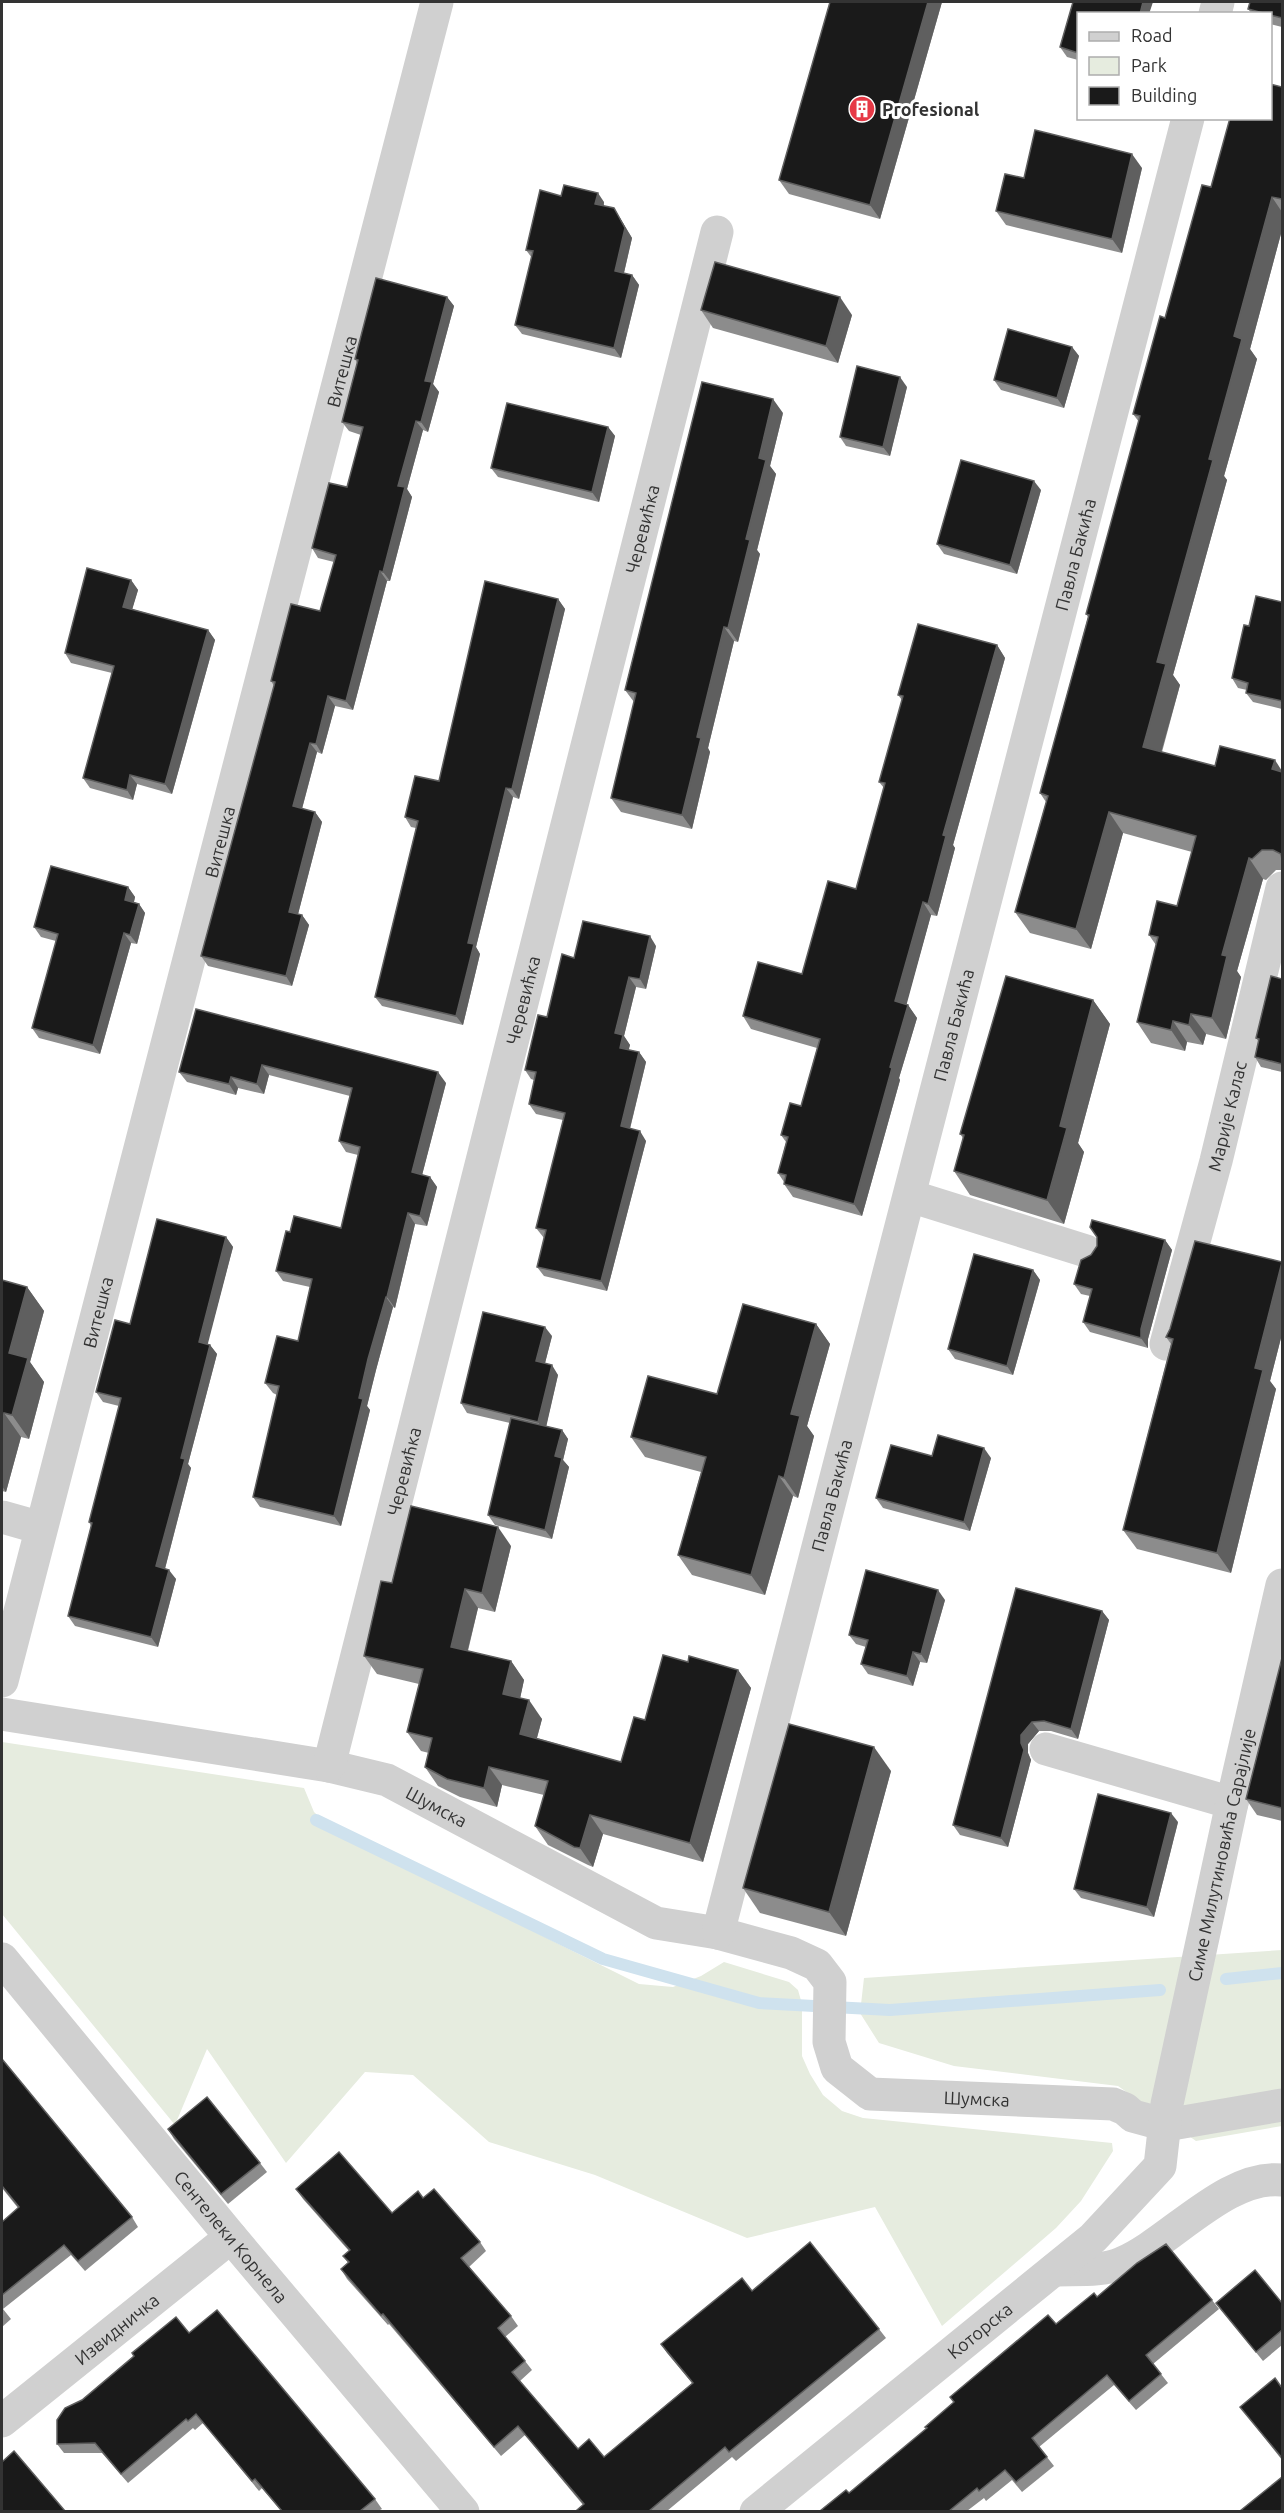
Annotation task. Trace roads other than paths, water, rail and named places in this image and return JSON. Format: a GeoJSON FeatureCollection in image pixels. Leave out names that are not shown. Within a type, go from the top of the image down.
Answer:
{"type":"FeatureCollection","features":[{"type":"Feature","properties":{"kind":"street","name":"Витешка"},"geometry":{"type":"LineString","coordinates":[[2,1681],[437,2]]}},
{"type":"Feature","properties":{"kind":"street","name":"Павла Бакића"},"geometry":{"type":"LineString","coordinates":[[718,1933],[1187,120]]}},
{"type":"Feature","properties":{"kind":"street","name":"Черевићка"},"geometry":{"type":"LineString","coordinates":[[329,1766],[717,232]]}},
{"type":"Feature","properties":{"kind":"street","name":"Марије Калас"},"geometry":{"type":"LineString","coordinates":[[1166,1344],[1216,1161],[1282,888]]}},
{"type":"Feature","properties":{"kind":"street"},"geometry":{"type":"LineString","coordinates":[[910,1196],[1086,1251]]}},
{"type":"Feature","properties":{"kind":"street"},"geometry":{"type":"LineString","coordinates":[[2,1517],[41,1528]]}},
{"type":"Feature","properties":{"kind":"street","name":"Симе Милутиновића Сарајлије"},"geometry":{"type":"LineString","coordinates":[[1166,2125],[1167,2104],[1282,1585]]}},
{"type":"Feature","properties":{"kind":"street","name":"Шумска"},"geometry":{"type":"LineString","coordinates":[[2,1714],[329,1766],[387,1780],[656,1923],[718,1933],[791,1953],[817,1965],[830,1982],[829,2042],[837,2068],[870,2094],[1113,2104],[1125,2109],[1132,2116],[1166,2125]]}},
{"type":"Feature","properties":{"kind":"street"},"geometry":{"type":"LineString","coordinates":[[1046,1749],[1232,1803]]}},
{"type":"Feature","properties":{"kind":"street","name":"Сентелеки Корнела"},"geometry":{"type":"LineString","coordinates":[[2,1959],[231,2237],[463,2511]]}},
{"type":"Feature","properties":{"kind":"street"},"geometry":{"type":"LineString","coordinates":[[1166,2125],[1282,2105]]}},
{"type":"Feature","properties":{"kind":"street","name":"Которска"},"geometry":{"type":"LineString","coordinates":[[756,2511],[1094,2238],[1160,2166],[1166,2125]]}},
{"type":"Feature","properties":{"kind":"street"},"geometry":{"type":"LineString","coordinates":[[1054,2270],[1103,2268],[1121,2264],[1142,2252],[1204,2207],[1241,2187],[1276,2179],[1282,2180]]}},
{"type":"Feature","properties":{"kind":"street","name":"Извидничка"},"geometry":{"type":"LineString","coordinates":[[2,2421],[231,2237]]}},
{"type":"Feature","properties":{"kind":"waterway"},"geometry":{"type":"LineString","coordinates":[[316,1820],[603,1959],[759,2003],[890,2010],[1160,1990]]}},
{"type":"Feature","properties":{"kind":"waterway"},"geometry":{"type":"LineString","coordinates":[[1226,1979],[1282,1973]]}},
{"type":"Feature","properties":{"kind":"place","name":"Profesional"},"geometry":{"type":"Point","coordinates":[862,109]}}]}
